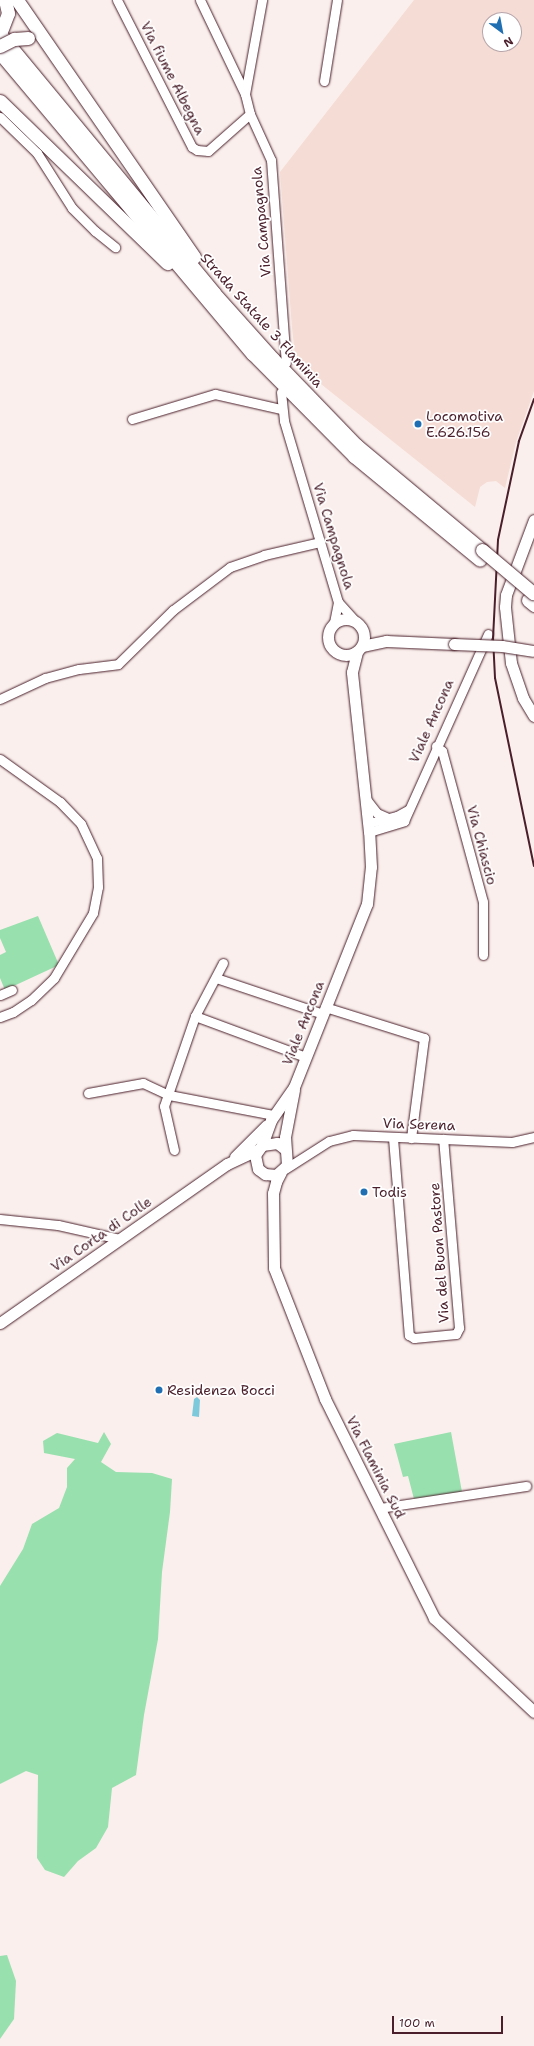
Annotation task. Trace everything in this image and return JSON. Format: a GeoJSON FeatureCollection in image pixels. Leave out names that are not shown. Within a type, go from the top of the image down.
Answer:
{"type":"FeatureCollection","features":[{"type":"Feature","properties":{"kind":"highway"},"geometry":{"type":"LineString","coordinates":[[0,34],[8,13],[6,0]]}},
{"type":"Feature","properties":{"kind":"highway"},"geometry":{"type":"LineString","coordinates":[[17,0],[210,279],[237,312],[253,337]]}},
{"type":"Feature","properties":{"kind":"highway","name":"Strada Statale 3 Flaminia"},"geometry":{"type":"LineString","coordinates":[[0,34],[253,337],[356,445],[532,598]]}},
{"type":"Feature","properties":{"kind":"highway"},"geometry":{"type":"LineString","coordinates":[[0,46],[14,39],[28,38],[48,45]]}},
{"type":"Feature","properties":{"kind":"highway","name":"Strada Statale 3 Flaminia"},"geometry":{"type":"LineString","coordinates":[[0,53],[253,354],[354,456],[481,555]]}},
{"type":"Feature","properties":{"kind":"highway"},"geometry":{"type":"LineString","coordinates":[[0,101],[170,266],[222,326],[253,354]]}},
{"type":"Feature","properties":{"kind":"main road"},"geometry":{"type":"LineString","coordinates":[[534,520],[506,595],[505,621],[511,663],[523,698],[534,716]]}},
{"type":"Feature","properties":{"kind":"main road"},"geometry":{"type":"LineString","coordinates":[[334,623],[343,619],[354,620]]}},
{"type":"Feature","properties":{"kind":"main road","name":"Via Campagnola"},"geometry":{"type":"LineString","coordinates":[[352,672],[364,634],[354,620]]}},
{"type":"Feature","properties":{"kind":"main road","name":"Via Campagnola"},"geometry":{"type":"LineString","coordinates":[[334,623],[328,634],[329,645],[333,650],[344,655],[352,672],[369,827],[371,867],[367,904]]}},
{"type":"Feature","properties":{"kind":"main road"},"geometry":{"type":"LineString","coordinates":[[364,634],[386,641],[502,646],[534,651]]}},
{"type":"Feature","properties":{"kind":"main road"},"geometry":{"type":"LineString","coordinates":[[344,655],[386,641]]}},
{"type":"Feature","properties":{"kind":"main road","name":"Viale Ancona"},"geometry":{"type":"LineString","coordinates":[[286,1150],[289,1114],[294,1087],[367,904]]}},
{"type":"Feature","properties":{"kind":"main road","name":"Viale Ancona"},"geometry":{"type":"LineString","coordinates":[[224,1166],[274,1115],[294,1087]]}},
{"type":"Feature","properties":{"kind":"main road","name":"Viale Ancona"},"geometry":{"type":"LineString","coordinates":[[260,1148],[274,1115]]}},
{"type":"Feature","properties":{"kind":"main road"},"geometry":{"type":"LineString","coordinates":[[257,1166],[260,1148],[277,1143],[286,1150]]}},
{"type":"Feature","properties":{"kind":"main road","name":"Via Corta di Colle"},"geometry":{"type":"LineString","coordinates":[[0,1323],[224,1166],[260,1148]]}},
{"type":"Feature","properties":{"kind":"main road","name":"Via Flaminia Sud"},"geometry":{"type":"LineString","coordinates":[[286,1150],[288,1161],[276,1182],[273,1193],[273,1253],[282,1291],[325,1399],[434,1618],[534,1712]]}},
{"type":"Feature","properties":{"kind":"main road","name":"Via Corta di Colle"},"geometry":{"type":"LineString","coordinates":[[224,1166],[244,1164],[257,1166]]}},
{"type":"Feature","properties":{"kind":"main road","name":"Via Flaminia Sud"},"geometry":{"type":"LineString","coordinates":[[257,1166],[265,1174],[273,1193]]}},
{"type":"Feature","properties":{"kind":"main road"},"geometry":{"type":"LineString","coordinates":[[265,1174],[283,1170]]}},
{"type":"Feature","properties":{"kind":"street","name":"Via fiume Albegna"},"geometry":{"type":"LineString","coordinates":[[116,0],[192,147],[197,150],[208,151],[250,114]]}},
{"type":"Feature","properties":{"kind":"street","name":"Via Campagnola"},"geometry":{"type":"LineString","coordinates":[[200,0],[246,94],[250,114],[267,148],[273,174],[286,362]]}},
{"type":"Feature","properties":{"kind":"street"},"geometry":{"type":"LineString","coordinates":[[246,94],[262,0]]}},
{"type":"Feature","properties":{"kind":"street"},"geometry":{"type":"LineString","coordinates":[[324,81],[337,0]]}},
{"type":"Feature","properties":{"kind":"street"},"geometry":{"type":"LineString","coordinates":[[0,116],[37,153],[72,208],[95,231],[115,247]]}},
{"type":"Feature","properties":{"kind":"street","name":"Via Campagnola"},"geometry":{"type":"LineString","coordinates":[[281,392],[281,409],[338,602],[354,620]]}},
{"type":"Feature","properties":{"kind":"street"},"geometry":{"type":"LineString","coordinates":[[132,419],[215,394],[281,409]]}},
{"type":"Feature","properties":{"kind":"street"},"geometry":{"type":"LineString","coordinates":[[0,699],[45,678],[79,669],[118,664],[173,610],[230,568],[264,555],[320,542]]}},
{"type":"Feature","properties":{"kind":"street","name":"Via Campagnola"},"geometry":{"type":"LineString","coordinates":[[334,623],[338,602]]}},
{"type":"Feature","properties":{"kind":"street","name":"Viale Ancona"},"geometry":{"type":"LineString","coordinates":[[369,827],[404,821],[436,746],[488,634]]}},
{"type":"Feature","properties":{"kind":"street","name":"Via Chiascio"},"geometry":{"type":"LineString","coordinates":[[436,746],[442,751],[483,902],[483,955]]}},
{"type":"Feature","properties":{"kind":"street"},"geometry":{"type":"LineString","coordinates":[[0,759],[60,802],[81,824],[93,847],[98,879],[93,913],[54,978],[31,1000],[13,1012],[0,1017]]}},
{"type":"Feature","properties":{"kind":"street"},"geometry":{"type":"LineString","coordinates":[[366,799],[377,813],[386,817]]}},
{"type":"Feature","properties":{"kind":"street"},"geometry":{"type":"LineString","coordinates":[[369,827],[386,817],[397,816],[408,810]]}},
{"type":"Feature","properties":{"kind":"street"},"geometry":{"type":"LineString","coordinates":[[174,1150],[164,1106],[195,1016],[223,963]]}},
{"type":"Feature","properties":{"kind":"street"},"geometry":{"type":"LineString","coordinates":[[216,978],[424,1038],[411,1138]]}},
{"type":"Feature","properties":{"kind":"street"},"geometry":{"type":"LineString","coordinates":[[0,995],[12,990]]}},
{"type":"Feature","properties":{"kind":"street"},"geometry":{"type":"LineString","coordinates":[[195,1016],[306,1057]]}},
{"type":"Feature","properties":{"kind":"street"},"geometry":{"type":"LineString","coordinates":[[88,1093],[143,1083],[169,1095],[274,1115],[285,1109],[289,1114]]}},
{"type":"Feature","properties":{"kind":"street","name":"Via Serena"},"geometry":{"type":"LineString","coordinates":[[283,1170],[339,1137],[512,1142],[534,1137]]}},
{"type":"Feature","properties":{"kind":"street","name":"Via del Buon Pastore"},"geometry":{"type":"LineString","coordinates":[[393,1138],[409,1334],[414,1338],[456,1334],[459,1328],[443,1139]]}},
{"type":"Feature","properties":{"kind":"street"},"geometry":{"type":"LineString","coordinates":[[286,1150],[295,1157],[307,1156]]}},
{"type":"Feature","properties":{"kind":"street"},"geometry":{"type":"LineString","coordinates":[[0,1219],[58,1226],[120,1239]]}},
{"type":"Feature","properties":{"kind":"street"},"geometry":{"type":"LineString","coordinates":[[380,1508],[526,1486]]}},
{"type":"Feature","properties":{"kind":"shaded area"},"geometry":{"type":"Polygon","coordinates":[[[414,0],[534,0],[534,391],[516,442],[505,488],[496,481],[487,482],[480,487],[475,507],[296,364],[280,172],[414,0]]]}},
{"type":"Feature","properties":{"kind":"green space"},"geometry":{"type":"Polygon","coordinates":[[[38,916],[59,965],[5,990],[0,978],[0,955],[6,952],[0,938],[0,930],[38,916]]]}},
{"type":"Feature","properties":{"kind":"green space"},"geometry":{"type":"Polygon","coordinates":[[[104,1432],[111,1444],[101,1462],[116,1472],[152,1473],[172,1479],[170,1512],[162,1572],[158,1639],[144,1715],[136,1775],[112,1788],[108,1827],[96,1848],[78,1861],[64,1877],[45,1870],[37,1858],[38,1775],[26,1771],[0,1784],[0,1586],[23,1549],[32,1524],[59,1508],[67,1487],[67,1468],[75,1459],[44,1453],[43,1441],[57,1433],[98,1443],[104,1432]]]}},
{"type":"Feature","properties":{"kind":"green space"},"geometry":{"type":"Polygon","coordinates":[[[451,1432],[462,1492],[414,1499],[408,1476],[403,1477],[394,1444],[451,1432]]]}},
{"type":"Feature","properties":{"kind":"green space"},"geometry":{"type":"Polygon","coordinates":[[[7,1955],[16,1981],[14,2019],[0,2039],[0,1956],[7,1955]]]}},
{"type":"Feature","properties":{"kind":"water"},"geometry":{"type":"Polygon","coordinates":[[[197,1397],[200,1400],[199,1417],[192,1416],[194,1399],[197,1397]]]}},
{"type":"Feature","properties":{"kind":"railway"},"geometry":{"type":"LineString","coordinates":[[534,399],[519,441],[498,540],[493,638],[495,678],[534,866]]}},
{"type":"Feature","properties":{"kind":"place","name":"Locomotiva E.626.156"},"geometry":{"type":"Point","coordinates":[418,424]}},
{"type":"Feature","properties":{"kind":"place","name":"Todis"},"geometry":{"type":"Point","coordinates":[364,1192]}},
{"type":"Feature","properties":{"kind":"place","name":"Residenza Bocci"},"geometry":{"type":"Point","coordinates":[159,1390]}}]}
